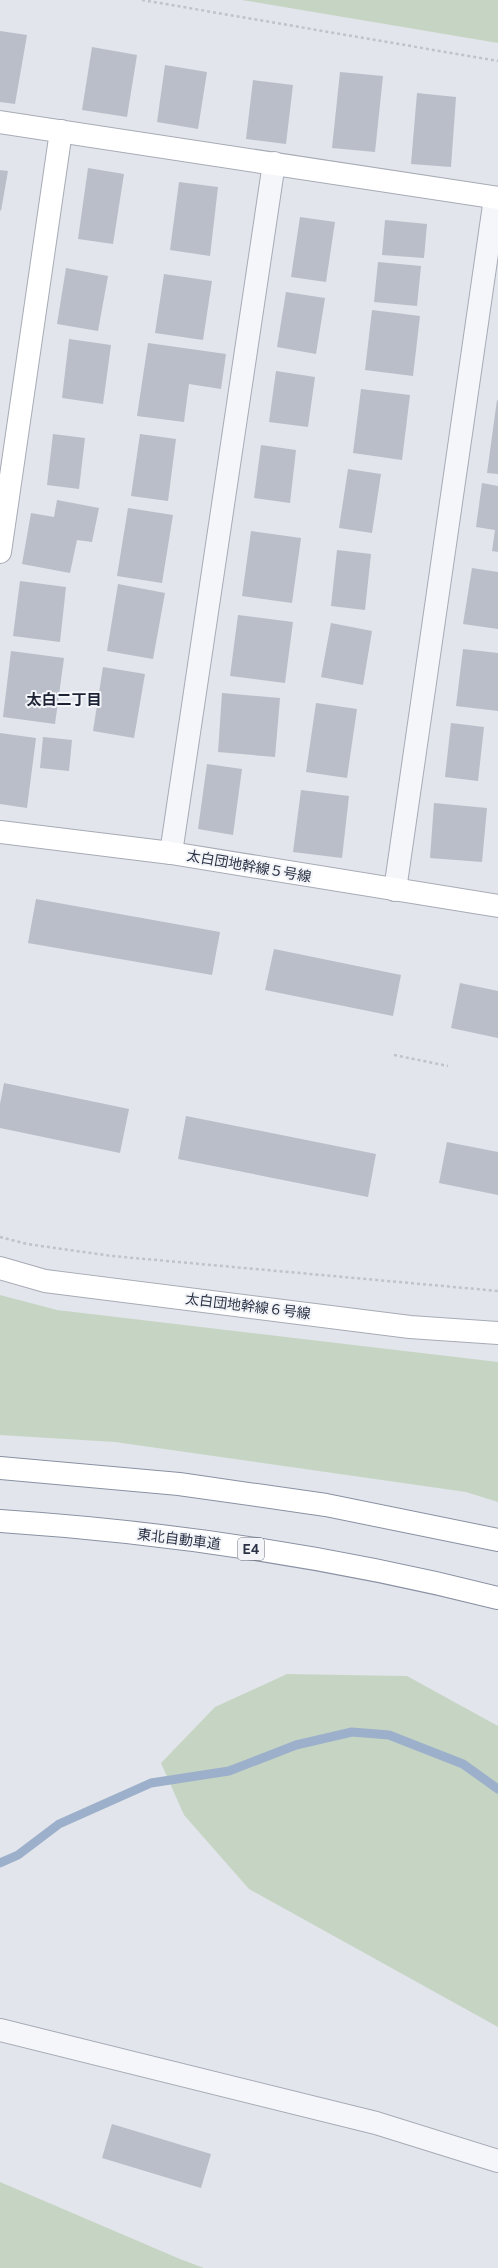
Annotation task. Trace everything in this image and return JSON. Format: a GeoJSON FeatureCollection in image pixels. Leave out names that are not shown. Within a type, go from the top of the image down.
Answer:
{"type":"FeatureCollection","features":[{"type":"Feature","properties":{"kind":"main road"},"geometry":{"type":"LineString","coordinates":[[0,122],[496,198]]}},
{"type":"Feature","properties":{"kind":"main road"},"geometry":{"type":"LineString","coordinates":[[0,552],[61,131]]}},
{"type":"Feature","properties":{"kind":"main road","name":"太白団地幹線５号線"},"geometry":{"type":"LineString","coordinates":[[0,832],[171,853],[498,906]]}},
{"type":"Feature","properties":{"kind":"main road","name":"太白団地幹線６号線"},"geometry":{"type":"LineString","coordinates":[[0,1268],[45,1281],[410,1327],[498,1333]]}},
{"type":"Feature","properties":{"kind":"main road"},"geometry":{"type":"LineString","coordinates":[[0,1468],[179,1484],[326,1505],[498,1540]]}},
{"type":"Feature","properties":{"kind":"main road","name":"東北自動車道"},"geometry":{"type":"LineString","coordinates":[[0,1521],[206,1542],[316,1559],[498,1598]]}},
{"type":"Feature","properties":{"kind":"street"},"geometry":{"type":"LineString","coordinates":[[171,853],[274,163]]}},
{"type":"Feature","properties":{"kind":"street"},"geometry":{"type":"LineString","coordinates":[[395,890],[496,198]]}},
{"type":"Feature","properties":{"kind":"street"},"geometry":{"type":"LineString","coordinates":[[0,2030],[376,2123],[498,2161]]}},
{"type":"Feature","properties":{"kind":"path"},"geometry":{"type":"LineString","coordinates":[[142,0],[498,61]]}},
{"type":"Feature","properties":{"kind":"path"},"geometry":{"type":"LineString","coordinates":[[394,1055],[448,1066]]}},
{"type":"Feature","properties":{"kind":"path"},"geometry":{"type":"LineString","coordinates":[[0,1237],[27,1244],[112,1256],[498,1291]]}},
{"type":"Feature","properties":{"kind":"green space"},"geometry":{"type":"Polygon","coordinates":[[[242,0],[498,0],[498,43],[242,0]]]}},
{"type":"Feature","properties":{"kind":"green space"},"geometry":{"type":"Polygon","coordinates":[[[0,1295],[57,1310],[498,1362],[498,1502],[466,1492],[115,1442],[0,1435],[0,1295]]]}},
{"type":"Feature","properties":{"kind":"green space"},"geometry":{"type":"Polygon","coordinates":[[[287,1674],[407,1676],[498,1726],[498,2027],[249,1889],[184,1815],[161,1763],[215,1707],[287,1674]]]}},
{"type":"Feature","properties":{"kind":"green space"},"geometry":{"type":"Polygon","coordinates":[[[0,2182],[180,2259],[204,2268],[0,2268],[0,2182]]]}},
{"type":"Feature","properties":{"kind":"building"},"geometry":{"type":"Polygon","coordinates":[[[0,31],[27,35],[15,104],[0,102],[0,31]]]}},
{"type":"Feature","properties":{"kind":"building"},"geometry":{"type":"Polygon","coordinates":[[[92,47],[137,55],[127,117],[82,110],[92,47]]]}},
{"type":"Feature","properties":{"kind":"building"},"geometry":{"type":"Polygon","coordinates":[[[165,65],[207,72],[198,129],[157,122],[165,65]]]}},
{"type":"Feature","properties":{"kind":"building"},"geometry":{"type":"Polygon","coordinates":[[[340,72],[383,76],[375,152],[332,148],[340,72]]]}},
{"type":"Feature","properties":{"kind":"building"},"geometry":{"type":"Polygon","coordinates":[[[253,80],[293,85],[286,144],[246,139],[253,80]]]}},
{"type":"Feature","properties":{"kind":"building"},"geometry":{"type":"Polygon","coordinates":[[[417,93],[456,97],[451,167],[411,164],[417,93]]]}},
{"type":"Feature","properties":{"kind":"building"},"geometry":{"type":"Polygon","coordinates":[[[88,168],[124,174],[113,244],[78,239],[88,168]]]}},
{"type":"Feature","properties":{"kind":"building"},"geometry":{"type":"Polygon","coordinates":[[[0,170],[8,171],[1,211],[0,210],[0,170]]]}},
{"type":"Feature","properties":{"kind":"building"},"geometry":{"type":"Polygon","coordinates":[[[179,182],[218,187],[210,256],[170,250],[179,182]]]}},
{"type":"Feature","properties":{"kind":"building"},"geometry":{"type":"Polygon","coordinates":[[[300,217],[335,222],[326,282],[291,277],[300,217]]]}},
{"type":"Feature","properties":{"kind":"building"},"geometry":{"type":"Polygon","coordinates":[[[385,220],[427,224],[424,258],[382,255],[385,220]]]}},
{"type":"Feature","properties":{"kind":"building"},"geometry":{"type":"Polygon","coordinates":[[[378,262],[421,266],[417,306],[374,302],[378,262]]]}},
{"type":"Feature","properties":{"kind":"building"},"geometry":{"type":"Polygon","coordinates":[[[66,268],[108,276],[98,331],[57,324],[66,268]]]}},
{"type":"Feature","properties":{"kind":"building"},"geometry":{"type":"Polygon","coordinates":[[[164,274],[212,281],[203,340],[155,333],[164,274]]]}},
{"type":"Feature","properties":{"kind":"building"},"geometry":{"type":"Polygon","coordinates":[[[286,292],[325,298],[316,354],[277,347],[286,292]]]}},
{"type":"Feature","properties":{"kind":"building"},"geometry":{"type":"Polygon","coordinates":[[[372,310],[420,316],[413,376],[365,370],[372,310]]]}},
{"type":"Feature","properties":{"kind":"building"},"geometry":{"type":"Polygon","coordinates":[[[69,339],[111,345],[103,404],[62,398],[69,339]]]}},
{"type":"Feature","properties":{"kind":"building"},"geometry":{"type":"Polygon","coordinates":[[[148,343],[226,354],[221,389],[189,384],[184,422],[137,416],[148,343]]]}},
{"type":"Feature","properties":{"kind":"building"},"geometry":{"type":"Polygon","coordinates":[[[276,371],[315,377],[308,427],[269,422],[276,371]]]}},
{"type":"Feature","properties":{"kind":"building"},"geometry":{"type":"Polygon","coordinates":[[[361,389],[410,395],[402,460],[353,453],[361,389]]]}},
{"type":"Feature","properties":{"kind":"building"},"geometry":{"type":"Polygon","coordinates":[[[497,400],[498,401],[498,474],[487,473],[497,400]]]}},
{"type":"Feature","properties":{"kind":"building"},"geometry":{"type":"Polygon","coordinates":[[[53,434],[85,438],[79,489],[47,485],[53,434]]]}},
{"type":"Feature","properties":{"kind":"building"},"geometry":{"type":"Polygon","coordinates":[[[140,434],[176,439],[168,501],[131,496],[140,434]]]}},
{"type":"Feature","properties":{"kind":"building"},"geometry":{"type":"Polygon","coordinates":[[[261,445],[296,450],[290,503],[254,498],[261,445]]]}},
{"type":"Feature","properties":{"kind":"building"},"geometry":{"type":"Polygon","coordinates":[[[348,469],[381,474],[372,533],[339,528],[348,469]]]}},
{"type":"Feature","properties":{"kind":"building"},"geometry":{"type":"Polygon","coordinates":[[[482,483],[498,486],[498,552],[492,551],[495,530],[476,527],[482,483]]]}},
{"type":"Feature","properties":{"kind":"building"},"geometry":{"type":"Polygon","coordinates":[[[57,500],[99,508],[92,542],[77,540],[70,573],[22,564],[31,513],[54,517],[57,500]]]}},
{"type":"Feature","properties":{"kind":"building"},"geometry":{"type":"Polygon","coordinates":[[[128,508],[173,515],[162,583],[117,576],[128,508]]]}},
{"type":"Feature","properties":{"kind":"building"},"geometry":{"type":"Polygon","coordinates":[[[251,531],[301,538],[292,603],[242,596],[251,531]]]}},
{"type":"Feature","properties":{"kind":"building"},"geometry":{"type":"Polygon","coordinates":[[[337,550],[371,554],[365,610],[331,606],[337,550]]]}},
{"type":"Feature","properties":{"kind":"building"},"geometry":{"type":"Polygon","coordinates":[[[472,568],[498,572],[498,629],[463,624],[472,568]]]}},
{"type":"Feature","properties":{"kind":"building"},"geometry":{"type":"Polygon","coordinates":[[[20,581],[66,587],[60,642],[13,636],[20,581]]]}},
{"type":"Feature","properties":{"kind":"building"},"geometry":{"type":"Polygon","coordinates":[[[118,584],[165,593],[153,659],[107,651],[118,584]]]}},
{"type":"Feature","properties":{"kind":"building"},"geometry":{"type":"Polygon","coordinates":[[[238,615],[293,622],[285,683],[230,676],[238,615]]]}},
{"type":"Feature","properties":{"kind":"building"},"geometry":{"type":"Polygon","coordinates":[[[331,623],[372,631],[363,685],[321,677],[331,623]]]}},
{"type":"Feature","properties":{"kind":"building"},"geometry":{"type":"Polygon","coordinates":[[[463,649],[498,653],[498,711],[456,706],[463,649]]]}},
{"type":"Feature","properties":{"kind":"building"},"geometry":{"type":"Polygon","coordinates":[[[11,651],[64,658],[55,724],[3,717],[11,651]]]}},
{"type":"Feature","properties":{"kind":"building"},"geometry":{"type":"Polygon","coordinates":[[[103,667],[145,674],[134,738],[93,731],[103,667]]]}},
{"type":"Feature","properties":{"kind":"building"},"geometry":{"type":"Polygon","coordinates":[[[222,693],[280,698],[275,757],[218,752],[222,693]]]}},
{"type":"Feature","properties":{"kind":"building"},"geometry":{"type":"Polygon","coordinates":[[[316,703],[357,709],[347,778],[306,772],[316,703]]]}},
{"type":"Feature","properties":{"kind":"building"},"geometry":{"type":"Polygon","coordinates":[[[451,723],[484,727],[478,781],[445,777],[451,723]]]}},
{"type":"Feature","properties":{"kind":"building"},"geometry":{"type":"Polygon","coordinates":[[[0,733],[36,738],[27,808],[0,804],[0,733]]]}},
{"type":"Feature","properties":{"kind":"building"},"geometry":{"type":"Polygon","coordinates":[[[43,737],[72,740],[69,771],[40,768],[43,737]]]}},
{"type":"Feature","properties":{"kind":"building"},"geometry":{"type":"Polygon","coordinates":[[[207,764],[242,769],[233,835],[198,829],[207,764]]]}},
{"type":"Feature","properties":{"kind":"building"},"geometry":{"type":"Polygon","coordinates":[[[301,790],[349,796],[342,858],[293,852],[301,790]]]}},
{"type":"Feature","properties":{"kind":"building"},"geometry":{"type":"Polygon","coordinates":[[[434,803],[487,808],[482,862],[430,858],[434,803]]]}},
{"type":"Feature","properties":{"kind":"building"},"geometry":{"type":"Polygon","coordinates":[[[36,899],[220,932],[212,975],[28,943],[36,899]]]}},
{"type":"Feature","properties":{"kind":"building"},"geometry":{"type":"Polygon","coordinates":[[[274,949],[401,975],[393,1016],[265,990],[274,949]]]}},
{"type":"Feature","properties":{"kind":"building"},"geometry":{"type":"Polygon","coordinates":[[[460,983],[498,991],[498,1038],[451,1028],[460,983]]]}},
{"type":"Feature","properties":{"kind":"building"},"geometry":{"type":"Polygon","coordinates":[[[4,1083],[129,1109],[120,1153],[0,1128],[0,1104],[4,1083]]]}},
{"type":"Feature","properties":{"kind":"building"},"geometry":{"type":"Polygon","coordinates":[[[186,1116],[376,1154],[368,1197],[178,1159],[186,1116]]]}},
{"type":"Feature","properties":{"kind":"building"},"geometry":{"type":"Polygon","coordinates":[[[447,1142],[498,1152],[498,1195],[439,1183],[447,1142]]]}},
{"type":"Feature","properties":{"kind":"building"},"geometry":{"type":"Polygon","coordinates":[[[112,2124],[211,2154],[201,2188],[102,2158],[112,2124]]]}},
{"type":"Feature","properties":{"kind":"waterway"},"geometry":{"type":"LineString","coordinates":[[0,1863],[18,1855],[59,1824],[151,1783],[229,1771],[296,1745],[352,1732],[389,1735],[463,1764],[498,1789]]}},
{"type":"Feature","properties":{"kind":"district","name":"太白二丁目"},"geometry":{"type":"Point","coordinates":[64,700]}}]}
